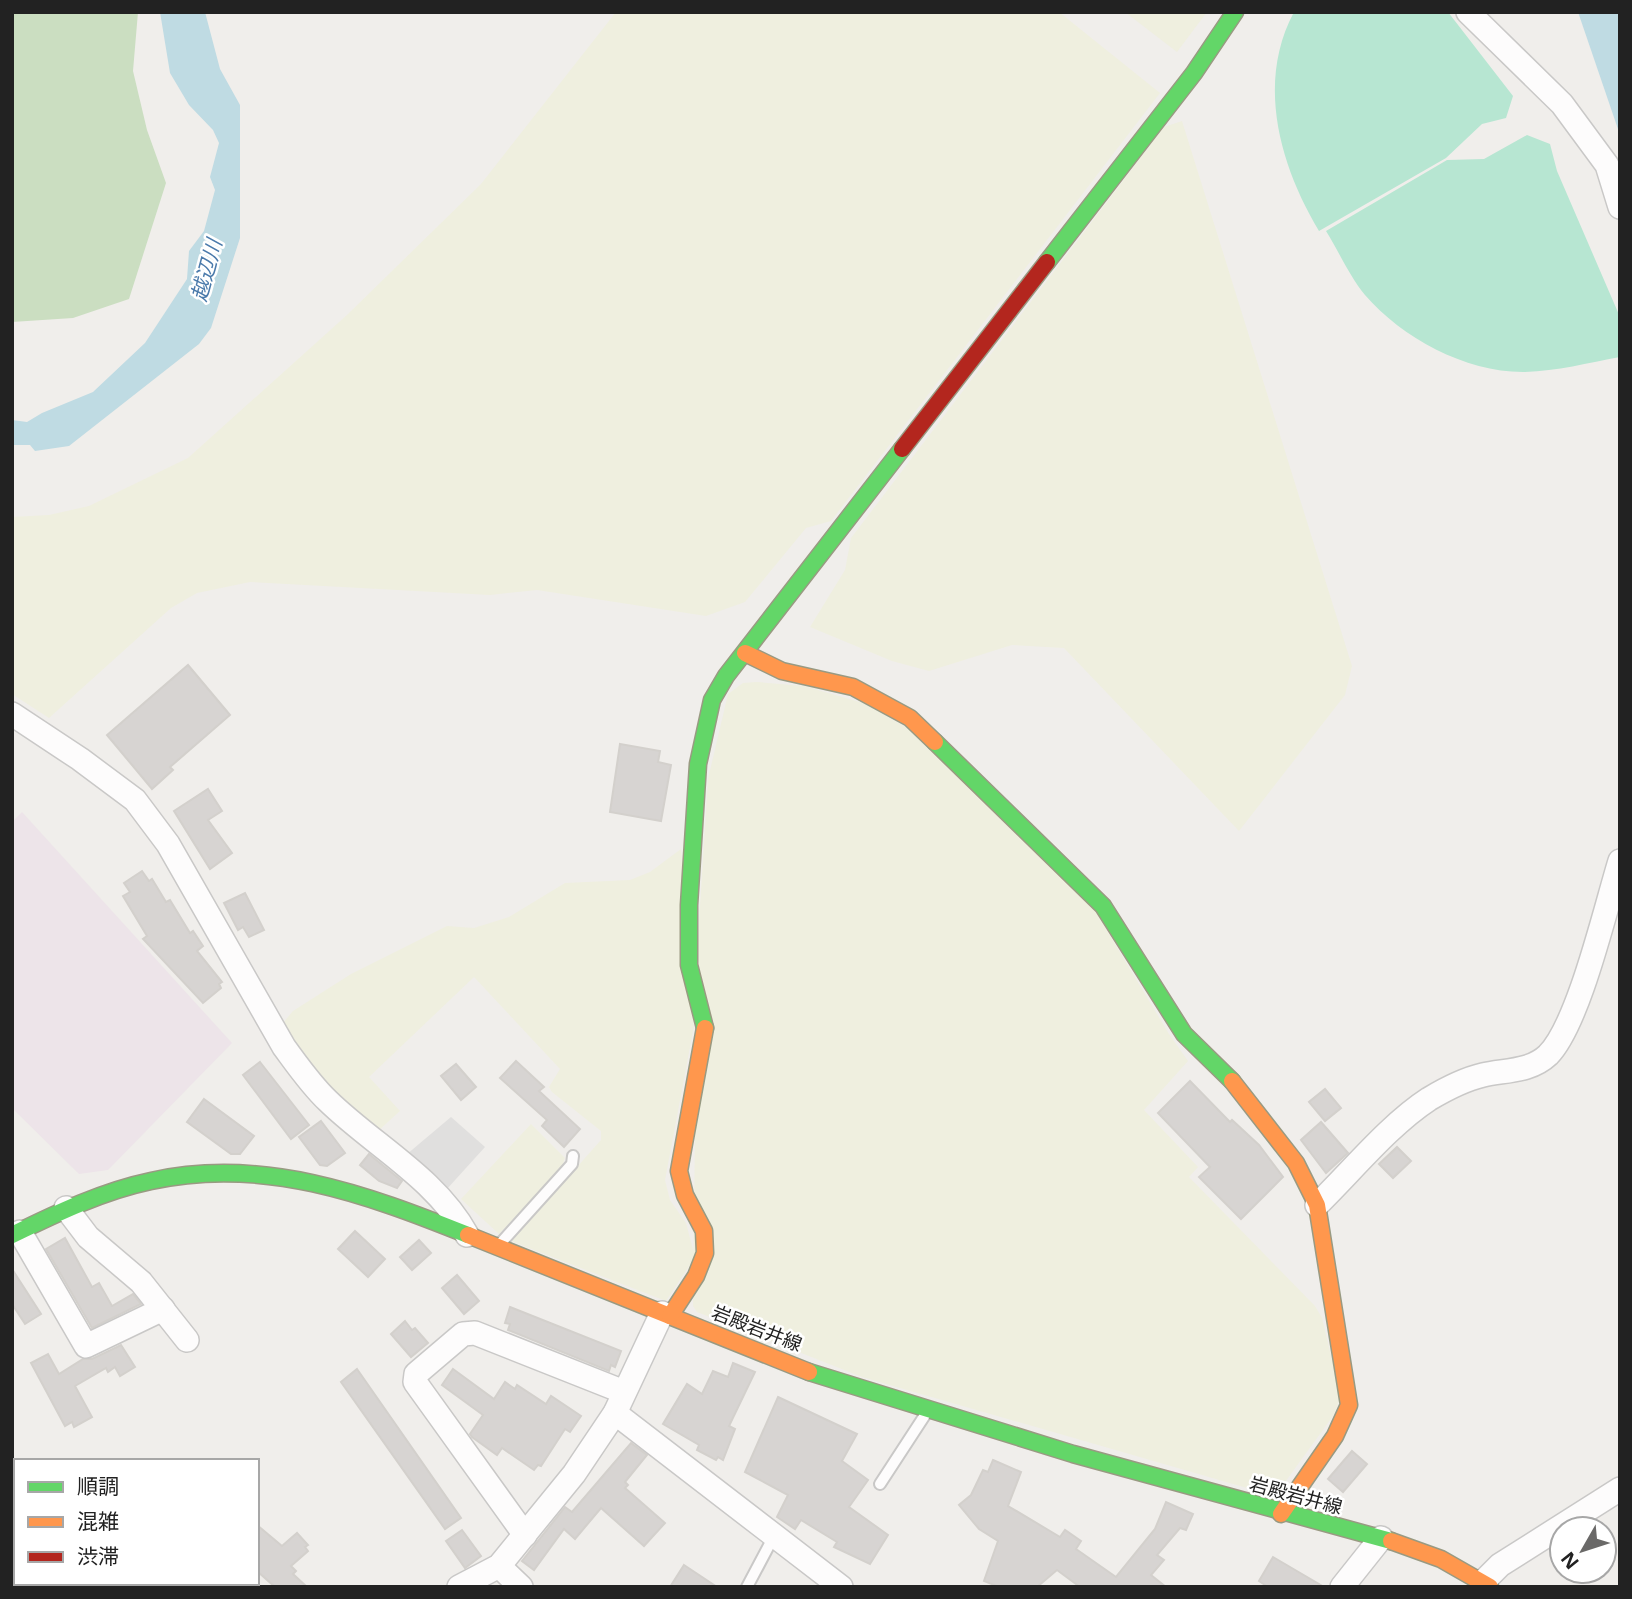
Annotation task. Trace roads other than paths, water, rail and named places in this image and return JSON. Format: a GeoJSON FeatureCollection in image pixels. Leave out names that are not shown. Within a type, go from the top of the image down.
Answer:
{"type":"FeatureCollection","features":[{"type":"Feature","properties":{"kind":"street"},"geometry":{"type":"LineString","coordinates":[[470,1585],[499,1566],[573,1474],[615,1413],[666,1314],[703,1263],[707,1244],[704,1231],[680,1189],[679,1171],[706,1024],[689,965],[689,905],[698,764],[712,700],[726,676],[1194,73],[1235,12]]}},
{"type":"Feature","properties":{"kind":"street"},"geometry":{"type":"LineString","coordinates":[[1468,12],[1562,104],[1607,165],[1620,207]]}},
{"type":"Feature","properties":{"kind":"street"},"geometry":{"type":"LineString","coordinates":[[745,653],[782,671],[853,687],[910,718],[1013,815],[1102,906],[1184,1034],[1242,1091],[1296,1163],[1317,1205],[1349,1405],[1335,1436],[1281,1514]]}},
{"type":"Feature","properties":{"kind":"street"},"geometry":{"type":"LineString","coordinates":[[12,714],[135,800],[168,844],[284,1047],[306,1078],[329,1102],[445,1202],[467,1235]]}},
{"type":"Feature","properties":{"kind":"street"},"geometry":{"type":"LineString","coordinates":[[1317,1205],[1407,1116],[1430,1099],[1480,1076],[1526,1068],[1547,1056],[1559,1040],[1584,982],[1620,861]]}},
{"type":"Feature","properties":{"kind":"street","name":"岩殿岩井線"},"geometry":{"type":"LineString","coordinates":[[16,1234],[104,1192],[178,1175],[254,1173],[298,1179],[347,1192],[467,1235],[785,1362],[929,1410],[1281,1514],[1381,1538],[1445,1560],[1487,1584]]}},
{"type":"Feature","properties":{"kind":"street"},"geometry":{"type":"LineString","coordinates":[[66,1208],[88,1237],[141,1282],[187,1340]]}},
{"type":"Feature","properties":{"kind":"street"},"geometry":{"type":"LineString","coordinates":[[16,1234],[86,1346],[163,1309]]}},
{"type":"Feature","properties":{"kind":"street"},"geometry":{"type":"LineString","coordinates":[[525,1535],[415,1382],[416,1374],[463,1334],[475,1333],[624,1392]]}},
{"type":"Feature","properties":{"kind":"street"},"geometry":{"type":"LineString","coordinates":[[615,1413],[841,1587]]}},
{"type":"Feature","properties":{"kind":"street"},"geometry":{"type":"LineString","coordinates":[[1487,1584],[1500,1565],[1620,1489]]}},
{"type":"Feature","properties":{"kind":"street"},"geometry":{"type":"LineString","coordinates":[[1342,1587],[1381,1538]]}},
{"type":"Feature","properties":{"kind":"street"},"geometry":{"type":"LineString","coordinates":[[499,1566],[521,1587]]}},
{"type":"Feature","properties":{"kind":"lane"},"geometry":{"type":"LineString","coordinates":[[497,1247],[572,1164],[573,1156]]}},
{"type":"Feature","properties":{"kind":"lane"},"geometry":{"type":"LineString","coordinates":[[880,1484],[929,1410]]}},
{"type":"Feature","properties":{"kind":"lane"},"geometry":{"type":"LineString","coordinates":[[747,1587],[774,1536]]}},
{"type":"Feature","properties":{"kind":"water","name":"越辺川"},"geometry":{"type":"Polygon","coordinates":[[[160,12],[205,12],[220,69],[240,105],[240,238],[211,328],[199,344],[69,446],[35,451],[30,445],[12,445],[12,420],[27,422],[93,392],[145,343],[187,279],[189,251],[204,231],[215,190],[210,177],[219,143],[213,130],[189,105],[170,73],[160,12]]]}},
{"type":"Feature","properties":{"kind":"water"},"geometry":{"type":"Polygon","coordinates":[[[1578,12],[1620,12],[1620,135],[1578,12]]]}}]}
